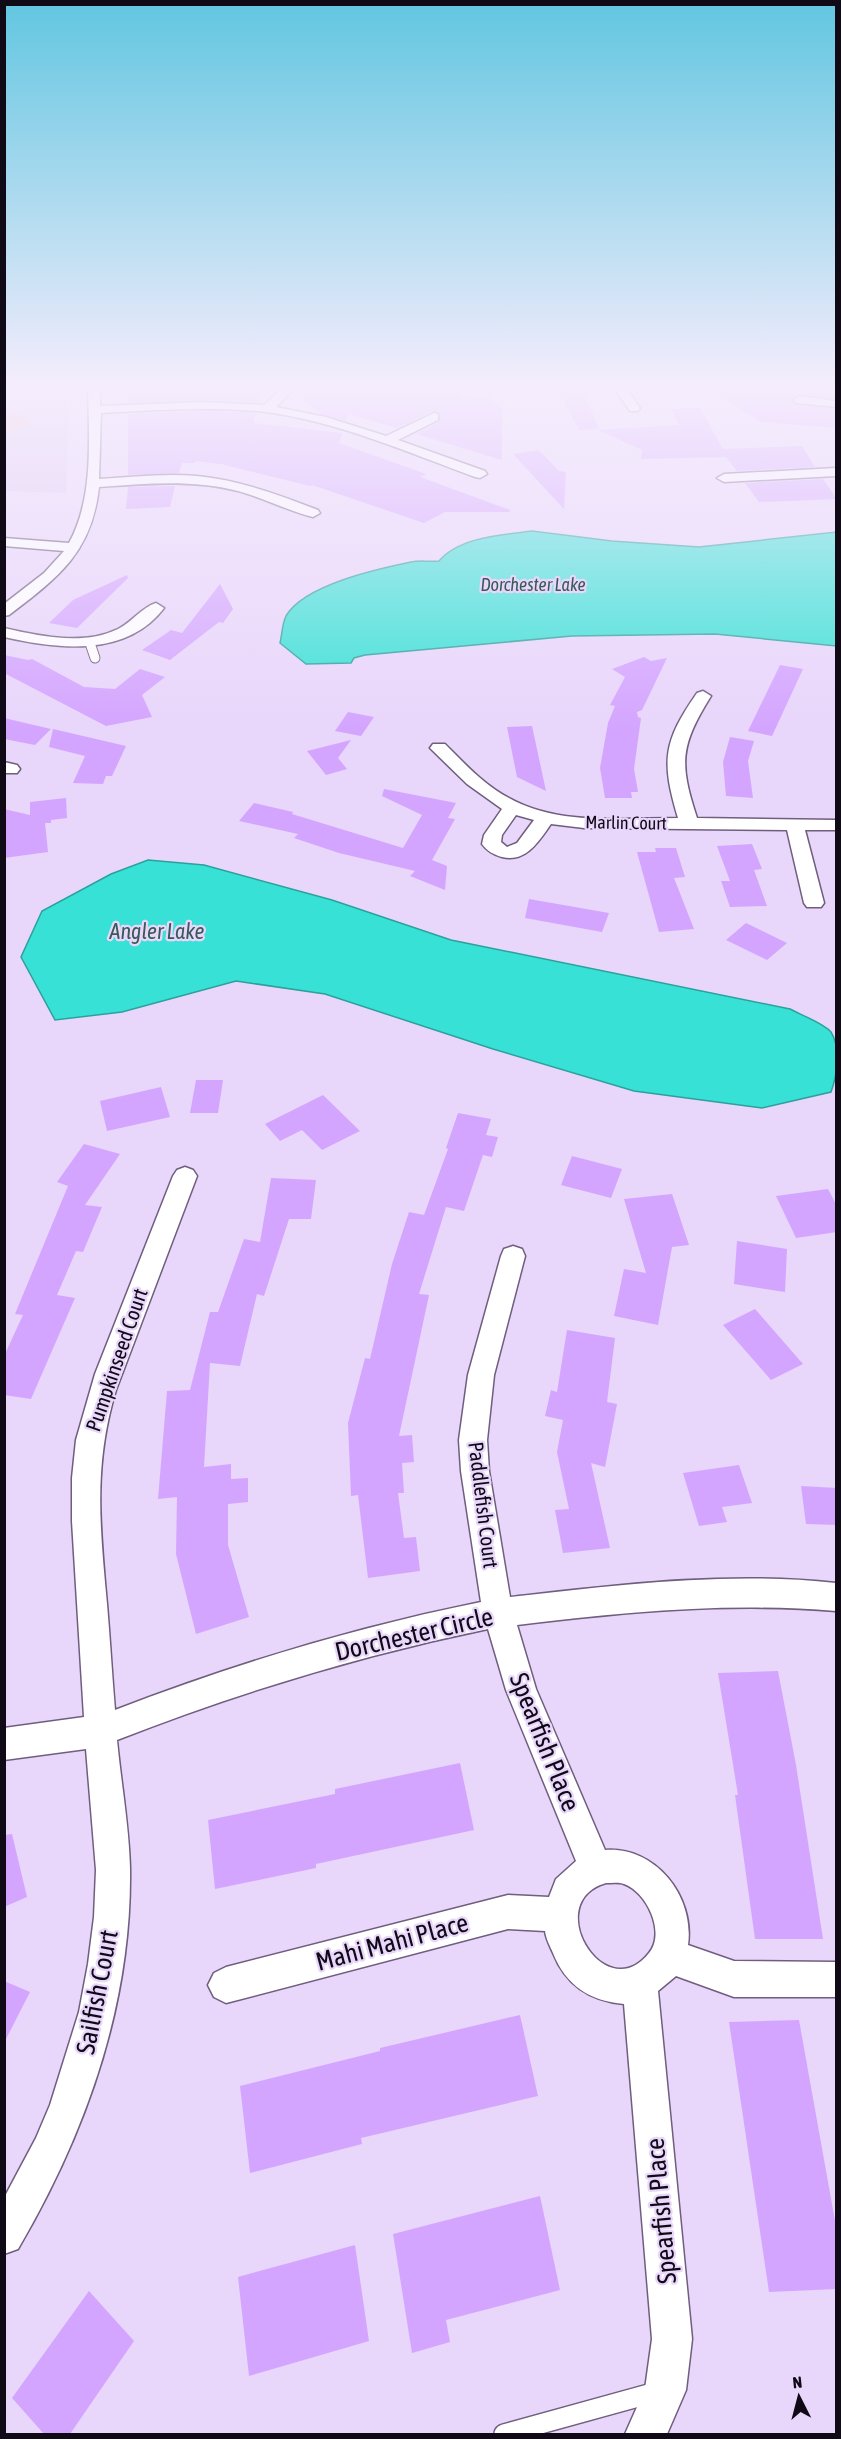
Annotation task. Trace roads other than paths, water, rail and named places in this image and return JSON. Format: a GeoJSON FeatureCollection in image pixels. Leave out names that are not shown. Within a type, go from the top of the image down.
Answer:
{"type":"FeatureCollection","features":[{"type":"Feature","properties":{"kind":"street"},"geometry":{"type":"LineString","coordinates":[[4,612],[42,583],[74,548],[88,517],[90,502]]}},
{"type":"Feature","properties":{"kind":"street"},"geometry":{"type":"LineString","coordinates":[[285,502],[313,513]]}},
{"type":"Feature","properties":{"kind":"street"},"geometry":{"type":"LineString","coordinates":[[4,542],[74,548]]}},
{"type":"Feature","properties":{"kind":"street"},"geometry":{"type":"LineString","coordinates":[[4,632],[49,642],[90,643],[112,637],[138,625],[156,608]]}},
{"type":"Feature","properties":{"kind":"street"},"geometry":{"type":"LineString","coordinates":[[689,823],[677,784],[674,752],[686,722],[703,696]]}},
{"type":"Feature","properties":{"kind":"street","name":"Marlin Court"},"geometry":{"type":"LineString","coordinates":[[439,748],[484,792],[512,808],[545,818],[584,823],[837,825]]}},
{"type":"Feature","properties":{"kind":"street"},"geometry":{"type":"LineString","coordinates":[[512,808],[493,835],[491,844],[496,849],[511,852],[524,847],[545,818]]}},
{"type":"Feature","properties":{"kind":"street"},"geometry":{"type":"LineString","coordinates":[[795,825],[814,903]]}},
{"type":"Feature","properties":{"kind":"street","name":"Pumpkinseed Court"},"geometry":{"type":"LineString","coordinates":[[101,1731],[86,1500],[89,1438],[103,1389],[185,1176]]}},
{"type":"Feature","properties":{"kind":"street","name":"Paddlefish Court"},"geometry":{"type":"LineString","coordinates":[[498,1613],[475,1471],[473,1440],[481,1375],[513,1256]]}},
{"type":"Feature","properties":{"kind":"street","name":"Dorchester Circle"},"geometry":{"type":"LineString","coordinates":[[4,1744],[101,1731],[157,1709],[288,1665],[419,1629],[498,1613],[615,1599],[715,1593],[837,1597]]}},
{"type":"Feature","properties":{"kind":"street","name":"Spearfish Place"},"geometry":{"type":"LineString","coordinates":[[498,1613],[521,1690],[596,1869]]}},
{"type":"Feature","properties":{"kind":"street","name":"Sailfish Court"},"geometry":{"type":"LineString","coordinates":[[4,2235],[20,2212],[48,2158],[69,2108],[85,2059],[96,2010],[110,1925],[113,1869],[101,1731]]}},
{"type":"Feature","properties":{"kind":"street"},"geometry":{"type":"LineString","coordinates":[[606,1866],[625,1867],[645,1877],[660,1892],[668,1907],[672,1928],[668,1955],[657,1972],[640,1983],[620,1988],[601,1983],[583,1971],[568,1953],[561,1932],[560,1915],[571,1886],[585,1873],[596,1869],[606,1866]]}},
{"type":"Feature","properties":{"kind":"street","name":"Mahi Mahi Place"},"geometry":{"type":"LineString","coordinates":[[226,1985],[508,1912],[560,1915]]}},
{"type":"Feature","properties":{"kind":"street"},"geometry":{"type":"LineString","coordinates":[[668,1955],[734,1979],[837,1979]]}},
{"type":"Feature","properties":{"kind":"street","name":"Spearfish Place"},"geometry":{"type":"LineString","coordinates":[[640,1983],[672,2339],[665,2390],[646,2434]]}},
{"type":"Feature","properties":{"kind":"lane"},"geometry":{"type":"LineString","coordinates":[[90,643],[95,658]]}},
{"type":"Feature","properties":{"kind":"lane"},"geometry":{"type":"LineString","coordinates":[[504,2434],[665,2390]]}},
{"type":"Feature","properties":{"kind":"water","name":"Dorchester Lake"},"geometry":{"type":"Polygon","coordinates":[[[532,531],[612,541],[699,547],[836,532],[836,646],[715,634],[572,636],[365,655],[354,658],[351,663],[306,664],[280,643],[286,616],[308,595],[324,587],[361,574],[414,561],[439,561],[458,547],[482,538],[532,531]]]}},
{"type":"Feature","properties":{"kind":"water","name":"Angler Lake"},"geometry":{"type":"Polygon","coordinates":[[[148,860],[204,865],[332,900],[451,940],[790,1009],[831,1032],[836,1046],[837,1062],[831,1092],[762,1108],[634,1091],[493,1049],[325,994],[236,981],[122,1012],[55,1020],[21,957],[42,911],[111,874],[148,860]]]}}]}
